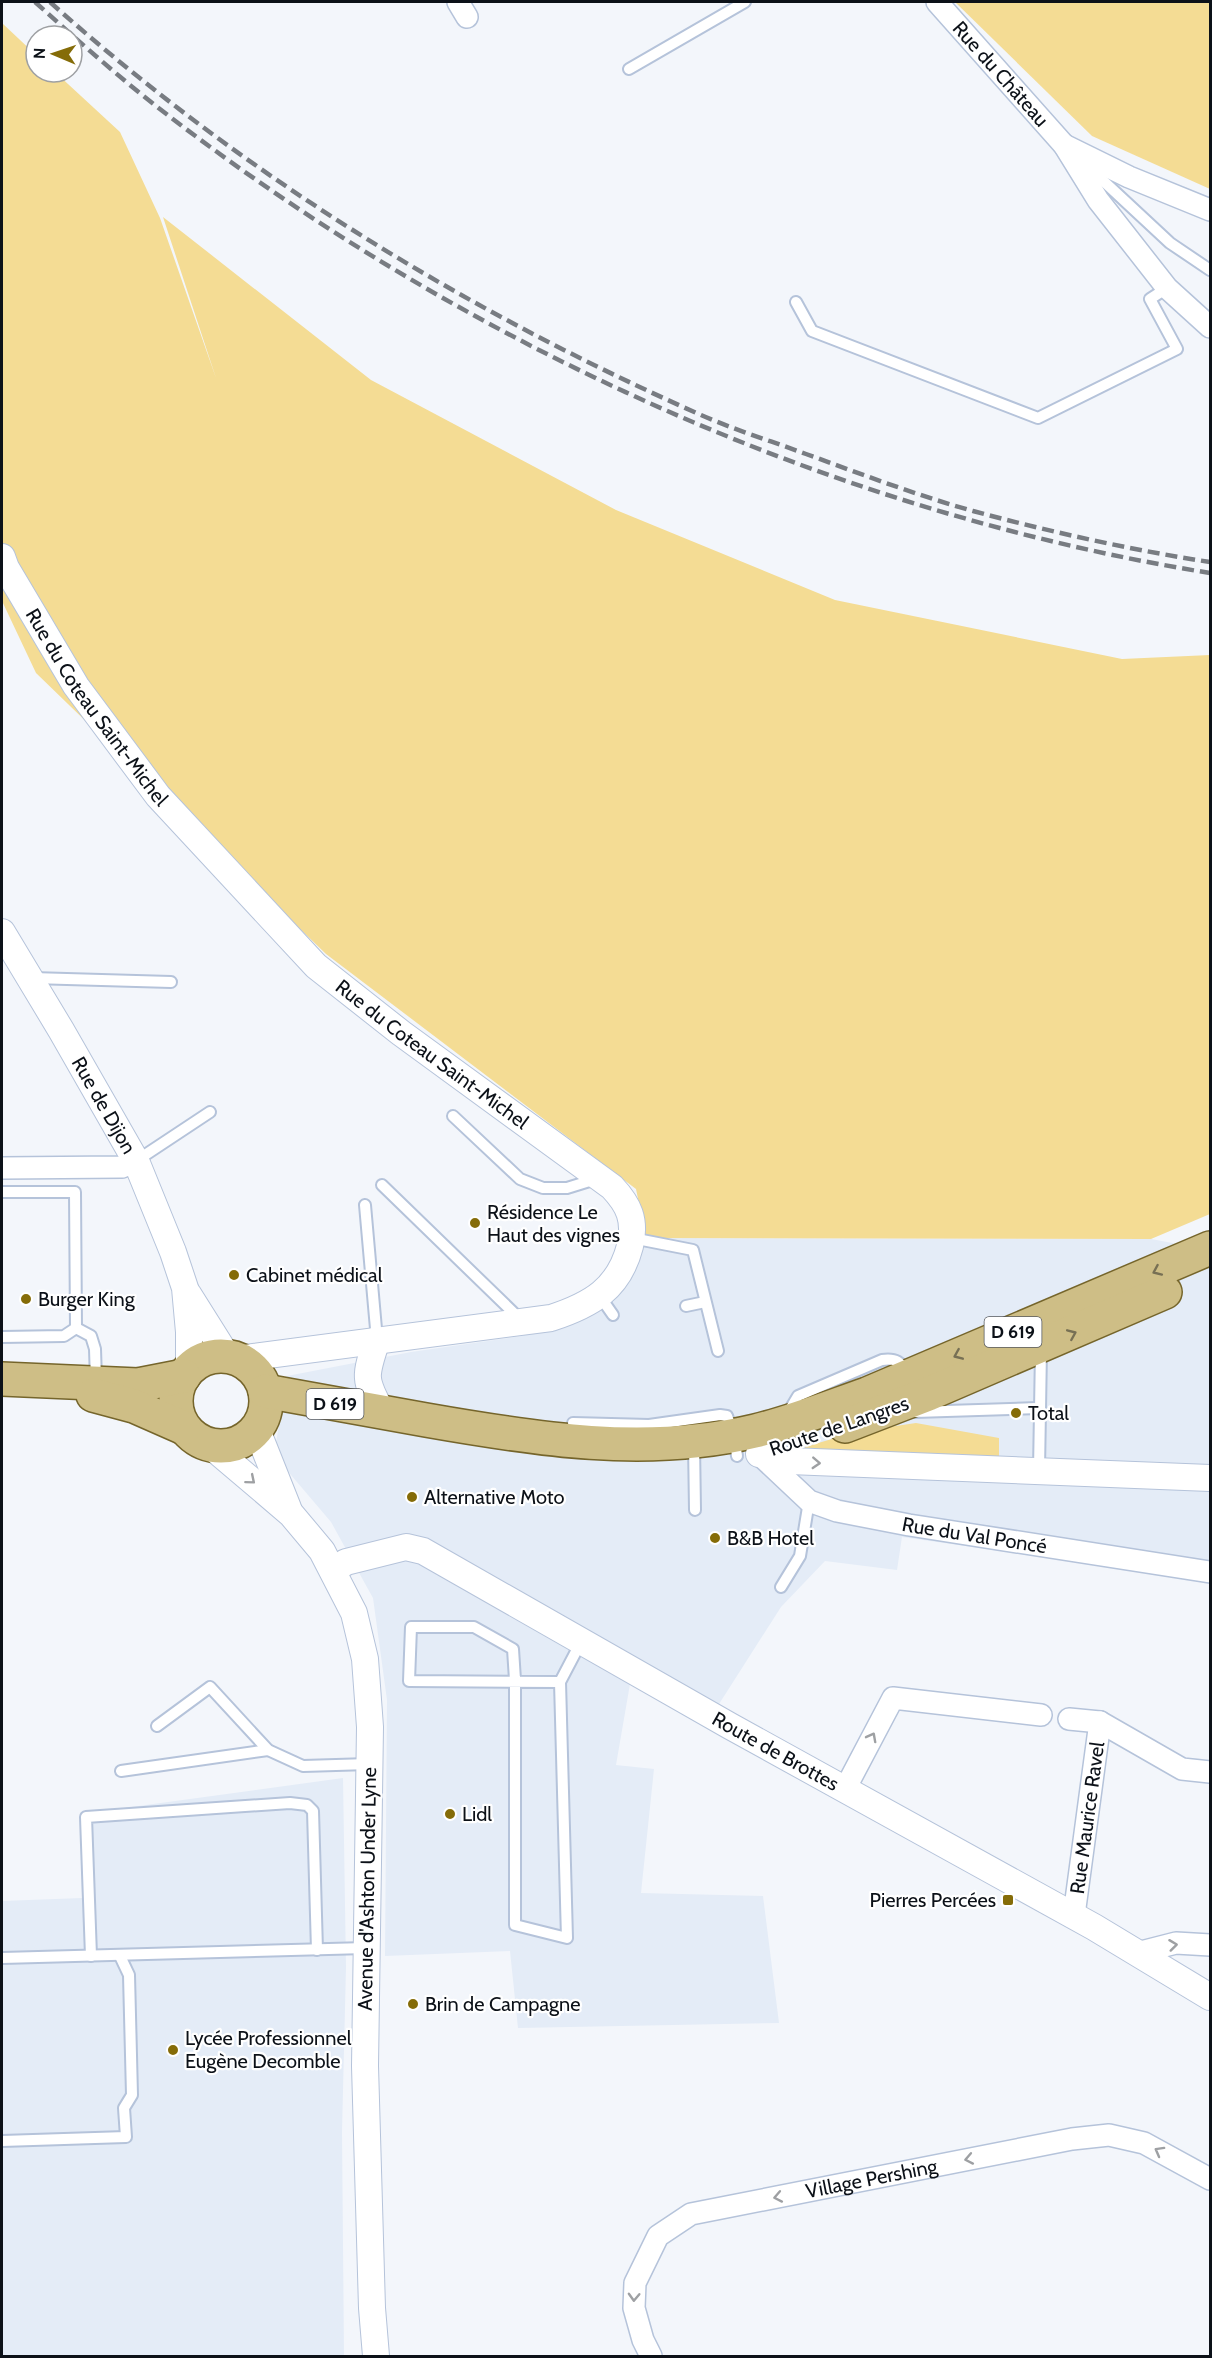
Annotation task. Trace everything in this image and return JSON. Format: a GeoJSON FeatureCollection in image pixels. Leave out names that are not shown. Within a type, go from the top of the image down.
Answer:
{"type":"FeatureCollection","features":[{"type":"Feature","properties":{"kind":"main road","name":"D 619"},"geometry":{"type":"LineString","coordinates":[[914,1386],[1210,1248]]}},
{"type":"Feature","properties":{"kind":"main road","name":"Route de Langres"},"geometry":{"type":"LineString","coordinates":[[252,1388],[382,1412],[573,1442],[642,1444],[694,1450],[743,1448],[823,1434],[872,1404],[914,1386],[1041,1347],[1210,1272]]}},
{"type":"Feature","properties":{"kind":"main road"},"geometry":{"type":"LineString","coordinates":[[2,1379],[138,1385],[187,1372],[206,1358],[252,1388],[239,1443],[225,1447],[198,1437],[134,1406],[46,1382]]}},
{"type":"Feature","properties":{"kind":"main road"},"geometry":{"type":"LineString","coordinates":[[187,1372],[176,1394],[176,1407],[179,1420],[198,1437]]}},
{"type":"Feature","properties":{"kind":"main road","name":"Route de Langres"},"geometry":{"type":"LineString","coordinates":[[252,1388],[306,1415],[565,1458],[648,1462],[694,1450]]}},
{"type":"Feature","properties":{"kind":"main road","name":"D 619"},"geometry":{"type":"LineString","coordinates":[[804,1416],[872,1404]]}},
{"type":"Feature","properties":{"kind":"main road","name":"Route de Langres"},"geometry":{"type":"LineString","coordinates":[[743,1448],[755,1431],[804,1416]]}},
{"type":"Feature","properties":{"kind":"street","name":"Rue du Château"},"geometry":{"type":"LineString","coordinates":[[937,2],[1064,145]]}},
{"type":"Feature","properties":{"kind":"street"},"geometry":{"type":"LineString","coordinates":[[1064,145],[1129,177],[1210,210]]}},
{"type":"Feature","properties":{"kind":"street"},"geometry":{"type":"LineString","coordinates":[[1064,145],[1098,200],[1167,288],[1210,327]]}},
{"type":"Feature","properties":{"kind":"street","name":"Rue du Coteau Saint-Michel"},"geometry":{"type":"LineString","coordinates":[[2,557],[6,568],[76,686],[158,796],[316,966],[409,1040],[599,1178],[627,1203],[632,1238],[625,1265],[606,1305],[572,1311],[551,1318],[291,1352],[252,1388]]}},
{"type":"Feature","properties":{"kind":"street","name":"Rue de Dijon"},"geometry":{"type":"LineString","coordinates":[[2,932],[136,1161],[185,1288],[189,1332],[187,1372]]}},
{"type":"Feature","properties":{"kind":"street"},"geometry":{"type":"LineString","coordinates":[[2,1168],[122,1167],[136,1161]]}},
{"type":"Feature","properties":{"kind":"street","name":"Rue de Dijon"},"geometry":{"type":"LineString","coordinates":[[185,1288],[252,1388]]}},
{"type":"Feature","properties":{"kind":"street"},"geometry":{"type":"LineString","coordinates":[[377,1340],[366,1379],[371,1394],[382,1412]]}},
{"type":"Feature","properties":{"kind":"street","name":"Avenue d'Ashton Under Lyne"},"geometry":{"type":"LineString","coordinates":[[252,1388],[291,1514]]}},
{"type":"Feature","properties":{"kind":"street","name":"Avenue d'Ashton Under Lyne"},"geometry":{"type":"LineString","coordinates":[[198,1437],[291,1514],[322,1551],[354,1612],[365,1659],[370,1727],[364,2066],[376,2356]]}},
{"type":"Feature","properties":{"kind":"street"},"geometry":{"type":"LineString","coordinates":[[743,1448],[790,1461],[1210,1478]]}},
{"type":"Feature","properties":{"kind":"street","name":"Rue du Val Poncé"},"geometry":{"type":"LineString","coordinates":[[743,1448],[809,1501],[837,1511],[909,1525],[1210,1572]]}},
{"type":"Feature","properties":{"kind":"street","name":"Route de Brottes"},"geometry":{"type":"LineString","coordinates":[[333,1570],[346,1562],[406,1547],[423,1551],[581,1642],[1074,1915],[1210,1997]]}},
{"type":"Feature","properties":{"kind":"street"},"geometry":{"type":"LineString","coordinates":[[845,1789],[893,1698],[1041,1715]]}},
{"type":"Feature","properties":{"kind":"street"},"geometry":{"type":"LineString","coordinates":[[1069,1719],[1100,1722],[1182,1769],[1210,1772]]}},
{"type":"Feature","properties":{"kind":"street","name":"Rue Maurice Ravel"},"geometry":{"type":"LineString","coordinates":[[1074,1915],[1100,1722]]}},
{"type":"Feature","properties":{"kind":"street"},"geometry":{"type":"LineString","coordinates":[[1137,1953],[1176,1943],[1210,1946]]}},
{"type":"Feature","properties":{"kind":"street","name":"Village Pershing"},"geometry":{"type":"LineString","coordinates":[[651,2356],[643,2340],[634,2308],[635,2283],[658,2236],[691,2214],[1072,2139],[1109,2135],[1144,2143],[1210,2179]]}},
{"type":"Feature","properties":{"kind":"lane"},"geometry":{"type":"LineString","coordinates":[[629,69],[745,2]]}},
{"type":"Feature","properties":{"kind":"lane"},"geometry":{"type":"LineString","coordinates":[[1064,145],[1170,243],[1210,270]]}},
{"type":"Feature","properties":{"kind":"lane"},"geometry":{"type":"LineString","coordinates":[[796,302],[812,332],[1038,418],[1177,349],[1150,299],[1167,288]]}},
{"type":"Feature","properties":{"kind":"lane"},"geometry":{"type":"LineString","coordinates":[[29,978],[171,982]]}},
{"type":"Feature","properties":{"kind":"lane"},"geometry":{"type":"LineString","coordinates":[[136,1161],[210,1112]]}},
{"type":"Feature","properties":{"kind":"lane"},"geometry":{"type":"LineString","coordinates":[[453,1116],[520,1179],[543,1188],[567,1188],[599,1178]]}},
{"type":"Feature","properties":{"kind":"lane"},"geometry":{"type":"LineString","coordinates":[[382,1185],[522,1322]]}},
{"type":"Feature","properties":{"kind":"lane"},"geometry":{"type":"LineString","coordinates":[[2,1192],[75,1192],[76,1328]]}},
{"type":"Feature","properties":{"kind":"lane"},"geometry":{"type":"LineString","coordinates":[[365,1205],[377,1340]]}},
{"type":"Feature","properties":{"kind":"lane"},"geometry":{"type":"LineString","coordinates":[[632,1238],[693,1250],[718,1351]]}},
{"type":"Feature","properties":{"kind":"lane"},"geometry":{"type":"LineString","coordinates":[[686,1305],[705,1302]]}},
{"type":"Feature","properties":{"kind":"lane"},"geometry":{"type":"LineString","coordinates":[[2,1337],[64,1336],[76,1328]]}},
{"type":"Feature","properties":{"kind":"lane"},"geometry":{"type":"LineString","coordinates":[[76,1328],[91,1336],[95,1349],[96,1383]]}},
{"type":"Feature","properties":{"kind":"lane"},"geometry":{"type":"LineString","coordinates":[[1039,1470],[1041,1347]]}},
{"type":"Feature","properties":{"kind":"lane"},"geometry":{"type":"LineString","coordinates":[[804,1416],[792,1406],[798,1396],[882,1360],[893,1358],[902,1363],[914,1386]]}},
{"type":"Feature","properties":{"kind":"lane"},"geometry":{"type":"LineString","coordinates":[[872,1404],[1039,1408]]}},
{"type":"Feature","properties":{"kind":"lane"},"geometry":{"type":"LineString","coordinates":[[573,1423],[650,1425],[720,1415],[727,1416],[743,1448]]}},
{"type":"Feature","properties":{"kind":"lane"},"geometry":{"type":"LineString","coordinates":[[694,1450],[695,1510]]}},
{"type":"Feature","properties":{"kind":"lane"},"geometry":{"type":"LineString","coordinates":[[781,1587],[800,1556],[809,1501]]}},
{"type":"Feature","properties":{"kind":"lane"},"geometry":{"type":"LineString","coordinates":[[560,1682],[515,1680],[409,1681],[411,1627],[474,1627],[513,1649],[515,1680],[515,1925],[567,1938],[560,1682],[581,1642]]}},
{"type":"Feature","properties":{"kind":"lane"},"geometry":{"type":"LineString","coordinates":[[157,1726],[210,1687],[268,1750],[303,1767],[369,1764]]}},
{"type":"Feature","properties":{"kind":"lane"},"geometry":{"type":"LineString","coordinates":[[121,1772],[268,1750]]}},
{"type":"Feature","properties":{"kind":"lane"},"geometry":{"type":"LineString","coordinates":[[91,1956],[86,1817],[290,1803],[307,1805],[313,1811],[317,1950]]}},
{"type":"Feature","properties":{"kind":"lane"},"geometry":{"type":"LineString","coordinates":[[2,1958],[366,1948]]}},
{"type":"Feature","properties":{"kind":"lane"},"geometry":{"type":"LineString","coordinates":[[2,2141],[126,2137],[124,2108],[132,2095],[129,1975],[120,1956]]}},
{"type":"Feature","properties":{"kind":"shaded area"},"geometry":{"type":"Polygon","coordinates":[[[955,2],[1210,2],[1210,189],[1092,136],[955,2]]]}},
{"type":"Feature","properties":{"kind":"shaded area"},"geometry":{"type":"Polygon","coordinates":[[[2,23],[24,44],[24,84],[68,84],[120,132],[160,218],[216,378],[163,217],[371,380],[616,510],[835,600],[1122,659],[1210,655],[1210,1214],[1151,1239],[646,1238],[636,1189],[326,954],[36,673],[2,601],[2,23]]]}},
{"type":"Feature","properties":{"kind":"shaded area"},"geometry":{"type":"Polygon","coordinates":[[[646,1238],[1151,1239],[1210,1250],[1210,1581],[902,1537],[897,1570],[825,1561],[781,1607],[705,1726],[630,1684],[616,1765],[654,1769],[641,1893],[763,1896],[779,2023],[518,2028],[510,1951],[385,1956],[387,1700],[373,1598],[331,1522],[274,1455],[287,1376],[411,1352],[522,1336],[599,1307],[629,1283],[646,1238]]]}},
{"type":"Feature","properties":{"kind":"shaded area"},"geometry":{"type":"Polygon","coordinates":[[[916,1423],[999,1438],[999,1457],[805,1456],[805,1447],[855,1432],[916,1423]]]}},
{"type":"Feature","properties":{"kind":"shaded area","name":"Lycée Professionnel Eugène Decomble"},"geometry":{"type":"Polygon","coordinates":[[[343,1778],[346,1967],[342,2132],[344,2356],[2,2356],[2,1901],[82,1898],[80,1814],[343,1778]]]}},
{"type":"Feature","properties":{"kind":"railway"},"geometry":{"type":"LineString","coordinates":[[35,2],[156,106],[273,191],[395,270],[522,341],[654,405],[789,461],[928,507],[1068,545],[1210,573]]}},
{"type":"Feature","properties":{"kind":"railway"},"geometry":{"type":"LineString","coordinates":[[50,2],[200,125],[278,181],[359,234],[442,284],[613,374],[727,426],[931,498],[1061,533],[1210,562]]}},
{"type":"Feature","properties":{"kind":"place","name":"Résidence Le Haut des vignes"},"geometry":{"type":"Point","coordinates":[475,1223]}},
{"type":"Feature","properties":{"kind":"place","name":"Cabinet médical"},"geometry":{"type":"Point","coordinates":[234,1275]}},
{"type":"Feature","properties":{"kind":"place","name":"Burger King"},"geometry":{"type":"Point","coordinates":[26,1299]}},
{"type":"Feature","properties":{"kind":"place","name":"Total"},"geometry":{"type":"Point","coordinates":[1016,1413]}},
{"type":"Feature","properties":{"kind":"place","name":"Alternative Moto"},"geometry":{"type":"Point","coordinates":[412,1497]}},
{"type":"Feature","properties":{"kind":"place","name":"B&B Hotel"},"geometry":{"type":"Point","coordinates":[715,1538]}},
{"type":"Feature","properties":{"kind":"place","name":"Lidl"},"geometry":{"type":"Point","coordinates":[450,1814]}},
{"type":"Feature","properties":{"kind":"place","name":"Pierres Percées"},"geometry":{"type":"Point","coordinates":[1008,1900]}},
{"type":"Feature","properties":{"kind":"place","name":"Brin de Campagne"},"geometry":{"type":"Point","coordinates":[413,2004]}},
{"type":"Feature","properties":{"kind":"place","name":"Lycée Professionnel Eugène Decomble"},"geometry":{"type":"Point","coordinates":[173,2050]}}]}
